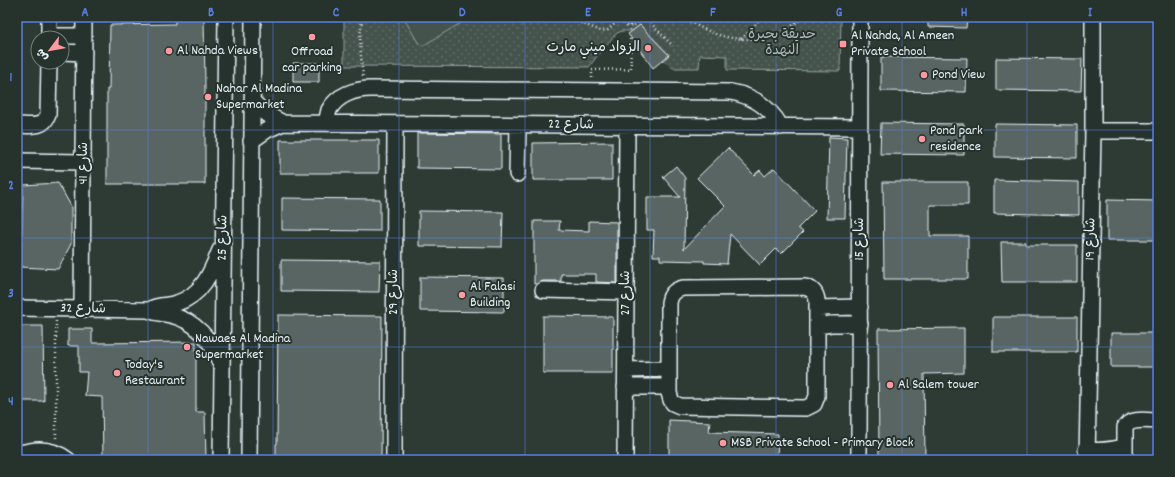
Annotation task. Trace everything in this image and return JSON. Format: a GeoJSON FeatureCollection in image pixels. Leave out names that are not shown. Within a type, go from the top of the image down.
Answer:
{"type":"FeatureCollection","features":[{"type":"Feature","properties":{"kind":"street"},"geometry":{"type":"LineString","coordinates":[[49,17],[49,30]]}},
{"type":"Feature","properties":{"kind":"street","name":"شارع 41"},"geometry":{"type":"LineString","coordinates":[[82,309],[84,17]]}},
{"type":"Feature","properties":{"kind":"street","name":"شارع 25"},"geometry":{"type":"LineString","coordinates":[[221,460],[226,17]]}},
{"type":"Feature","properties":{"kind":"street","name":"شارع 25"},"geometry":{"type":"LineString","coordinates":[[249,460],[253,17]]}},
{"type":"Feature","properties":{"kind":"street","name":"شارع 15"},"geometry":{"type":"LineString","coordinates":[[859,460],[860,17]]}},
{"type":"Feature","properties":{"kind":"street","name":"شارع 19"},"geometry":{"type":"LineString","coordinates":[[1086,455],[1093,131],[1093,17]]}},
{"type":"Feature","properties":{"kind":"street"},"geometry":{"type":"LineString","coordinates":[[70,36],[84,36]]}},
{"type":"Feature","properties":{"kind":"street"},"geometry":{"type":"LineString","coordinates":[[70,52],[84,53]]}},
{"type":"Feature","properties":{"kind":"street"},"geometry":{"type":"LineString","coordinates":[[17,125],[41,124],[46,119],[48,115],[49,70]]}},
{"type":"Feature","properties":{"kind":"street"},"geometry":{"type":"LineString","coordinates":[[326,123],[329,110],[340,98],[354,91],[364,89],[731,92],[748,96],[764,105],[776,118],[781,127]]}},
{"type":"Feature","properties":{"kind":"street","name":"شارع 22"},"geometry":{"type":"LineString","coordinates":[[252,101],[266,114],[283,123]]}},
{"type":"Feature","properties":{"kind":"street","name":"شارع 22"},"geometry":{"type":"LineString","coordinates":[[251,141],[267,130],[283,123],[859,128]]}},
{"type":"Feature","properties":{"kind":"street","name":"شارع 29"},"geometry":{"type":"LineString","coordinates":[[394,460],[395,124]]}},
{"type":"Feature","properties":{"kind":"street"},"geometry":{"type":"LineString","coordinates":[[517,174],[518,125]]}},
{"type":"Feature","properties":{"kind":"street","name":"شارع 27"},"geometry":{"type":"LineString","coordinates":[[625,460],[627,126]]}},
{"type":"Feature","properties":{"kind":"street"},"geometry":{"type":"LineString","coordinates":[[1093,131],[1158,131]]}},
{"type":"Feature","properties":{"kind":"street"},"geometry":{"type":"LineString","coordinates":[[17,161],[84,162]]}},
{"type":"Feature","properties":{"kind":"street","name":"شارع 32"},"geometry":{"type":"LineString","coordinates":[[148,310],[178,303],[192,296],[199,290],[209,276],[223,244]]}},
{"type":"Feature","properties":{"kind":"street"},"geometry":{"type":"LineString","coordinates":[[683,288],[808,288],[814,293],[817,300],[817,326],[817,396],[816,400],[810,406],[806,408],[676,405],[670,400],[669,303],[672,293],[677,290],[683,288]]}},
{"type":"Feature","properties":{"kind":"street"},"geometry":{"type":"LineString","coordinates":[[543,290],[626,292]]}},
{"type":"Feature","properties":{"kind":"street"},"geometry":{"type":"LineString","coordinates":[[817,308],[860,307]]}},
{"type":"Feature","properties":{"kind":"street","name":"شارع 32"},"geometry":{"type":"LineString","coordinates":[[17,308],[148,310],[177,317],[199,329],[212,346],[222,367]]}},
{"type":"Feature","properties":{"kind":"street"},"geometry":{"type":"LineString","coordinates":[[817,326],[831,324],[860,324]]}},
{"type":"Feature","properties":{"kind":"street"},"geometry":{"type":"LineString","coordinates":[[626,370],[669,369]]}},
{"type":"Feature","properties":{"kind":"street"},"geometry":{"type":"LineString","coordinates":[[626,386],[669,386]]}},
{"type":"Feature","properties":{"kind":"street"},"geometry":{"type":"LineString","coordinates":[[1086,455],[1117,449],[1125,453],[1125,427],[1129,422],[1132,420],[1158,421]]}},
{"type":"Feature","properties":{"kind":"street"},"geometry":{"type":"LineString","coordinates":[[17,454],[56,457]]}},
{"type":"Feature","properties":{"kind":"path"},"geometry":{"type":"LineString","coordinates":[[363,17],[360,38],[364,89]]}},
{"type":"Feature","properties":{"kind":"path"},"geometry":{"type":"LineString","coordinates":[[566,17],[601,31],[608,30],[619,18],[625,24],[630,26],[634,26],[642,19],[647,19],[672,46]]}},
{"type":"Feature","properties":{"kind":"path"},"geometry":{"type":"LineString","coordinates":[[630,17],[630,31]]}},
{"type":"Feature","properties":{"kind":"path"},"geometry":{"type":"LineString","coordinates":[[680,17],[714,34],[740,39],[758,38],[778,33],[803,17]]}},
{"type":"Feature","properties":{"kind":"path"},"geometry":{"type":"LineString","coordinates":[[740,39],[755,26],[760,17]]}},
{"type":"Feature","properties":{"kind":"path"},"geometry":{"type":"LineString","coordinates":[[592,92],[592,70],[631,69],[630,39]]}},
{"type":"Feature","properties":{"kind":"path"},"geometry":{"type":"LineString","coordinates":[[56,309],[56,457]]}},
{"type":"Feature","properties":{"kind":"green space","name":"حديقة بحيرة النهدة"},"geometry":{"type":"Polygon","coordinates":[[[344,17],[841,17],[840,71],[727,70],[727,56],[700,55],[699,68],[673,68],[663,60],[669,55],[640,25],[632,31],[622,31],[617,33],[603,48],[589,67],[344,66],[344,17]]]}},
{"type":"Feature","properties":{"kind":"green space"},"geometry":{"type":"Polygon","coordinates":[[[403,17],[471,17],[424,45],[419,44],[403,17]]]}},
{"type":"Feature","properties":{"kind":"building"},"geometry":{"type":"Polygon","coordinates":[[[175,17],[204,17],[205,184],[107,184],[107,89],[109,89],[110,25],[175,24],[175,17]]]}},
{"type":"Feature","properties":{"kind":"building"},"geometry":{"type":"Polygon","coordinates":[[[928,17],[967,17],[966,28],[928,27],[928,17]]]}},
{"type":"Feature","properties":{"kind":"building"},"geometry":{"type":"Polygon","coordinates":[[[640,25],[669,55],[653,68],[628,34],[640,25]]]}},
{"type":"Feature","properties":{"kind":"building","name":"Pond View"},"geometry":{"type":"Polygon","coordinates":[[[881,57],[967,58],[966,92],[881,91],[881,57]]]}},
{"type":"Feature","properties":{"kind":"building"},"geometry":{"type":"Polygon","coordinates":[[[996,58],[1082,59],[1081,91],[996,90],[996,58]]]}},
{"type":"Feature","properties":{"kind":"building"},"geometry":{"type":"Polygon","coordinates":[[[293,63],[319,63],[319,82],[293,82],[293,63]]]}},
{"type":"Feature","properties":{"kind":"building","name":"Pond park residence"},"geometry":{"type":"Polygon","coordinates":[[[881,123],[964,124],[964,155],[880,154],[881,123]]]}},
{"type":"Feature","properties":{"kind":"building"},"geometry":{"type":"Polygon","coordinates":[[[995,124],[1077,125],[1077,158],[995,157],[995,124]]]}},
{"type":"Feature","properties":{"kind":"building"},"geometry":{"type":"Polygon","coordinates":[[[417,133],[501,134],[501,169],[417,168],[417,133]]]}},
{"type":"Feature","properties":{"kind":"building"},"geometry":{"type":"Polygon","coordinates":[[[829,137],[847,138],[845,218],[827,218],[829,137]]]}},
{"type":"Feature","properties":{"kind":"building"},"geometry":{"type":"Polygon","coordinates":[[[280,140],[379,140],[379,173],[280,173],[280,140]]]}},
{"type":"Feature","properties":{"kind":"building"},"geometry":{"type":"Polygon","coordinates":[[[612,142],[612,180],[533,180],[533,143],[612,142]]]}},
{"type":"Feature","properties":{"kind":"building"},"geometry":{"type":"Polygon","coordinates":[[[728,148],[754,175],[760,170],[765,176],[774,168],[815,211],[798,228],[803,232],[781,254],[776,249],[760,265],[730,234],[727,264],[704,263],[704,261],[660,260],[660,256],[653,256],[654,230],[647,230],[647,197],[680,197],[663,177],[676,166],[685,178],[684,249],[725,206],[697,178],[728,148]]]}},
{"type":"Feature","properties":{"kind":"building"},"geometry":{"type":"Polygon","coordinates":[[[994,180],[1079,182],[1079,215],[994,213],[994,180]]]}},
{"type":"Feature","properties":{"kind":"building"},"geometry":{"type":"Polygon","coordinates":[[[883,182],[968,182],[968,205],[930,205],[930,236],[968,236],[968,279],[884,279],[883,182]]]}},
{"type":"Feature","properties":{"kind":"building"},"geometry":{"type":"Polygon","coordinates":[[[58,183],[71,206],[71,244],[58,269],[21,267],[23,185],[58,183]]]}},
{"type":"Feature","properties":{"kind":"building"},"geometry":{"type":"Polygon","coordinates":[[[282,198],[380,199],[380,231],[282,230],[282,198]]]}},
{"type":"Feature","properties":{"kind":"building"},"geometry":{"type":"Polygon","coordinates":[[[1107,200],[1158,201],[1158,240],[1107,240],[1107,200]]]}},
{"type":"Feature","properties":{"kind":"building"},"geometry":{"type":"Polygon","coordinates":[[[419,211],[503,212],[502,247],[419,246],[419,211]]]}},
{"type":"Feature","properties":{"kind":"building"},"geometry":{"type":"Polygon","coordinates":[[[534,221],[560,221],[559,230],[589,231],[589,221],[617,222],[617,283],[596,282],[596,274],[561,274],[561,281],[543,281],[534,284],[534,221]]]}},
{"type":"Feature","properties":{"kind":"building"},"geometry":{"type":"Polygon","coordinates":[[[1001,242],[1026,242],[1026,245],[1077,245],[1077,282],[1002,282],[1001,242]]]}},
{"type":"Feature","properties":{"kind":"building"},"geometry":{"type":"Polygon","coordinates":[[[281,260],[380,261],[379,292],[281,291],[281,260]]]}},
{"type":"Feature","properties":{"kind":"building","name":"Al Falasi Building"},"geometry":{"type":"Polygon","coordinates":[[[420,277],[504,278],[504,312],[420,311],[420,277]]]}},
{"type":"Feature","properties":{"kind":"building"},"geometry":{"type":"Polygon","coordinates":[[[278,315],[382,316],[381,460],[276,460],[278,315]]]}},
{"type":"Feature","properties":{"kind":"building"},"geometry":{"type":"Polygon","coordinates":[[[543,316],[613,317],[613,373],[543,373],[543,316]]]}},
{"type":"Feature","properties":{"kind":"building"},"geometry":{"type":"Polygon","coordinates":[[[993,317],[1077,317],[1077,352],[993,352],[993,317]]]}},
{"type":"Feature","properties":{"kind":"building"},"geometry":{"type":"Polygon","coordinates":[[[17,326],[43,326],[44,401],[17,401],[17,326]]]}},
{"type":"Feature","properties":{"kind":"building"},"geometry":{"type":"Polygon","coordinates":[[[964,328],[964,373],[924,374],[925,460],[879,460],[878,329],[964,328]]]}},
{"type":"Feature","properties":{"kind":"building"},"geometry":{"type":"Polygon","coordinates":[[[68,329],[92,329],[92,343],[196,342],[196,412],[205,412],[206,460],[103,460],[102,397],[85,396],[87,372],[79,372],[79,346],[68,346],[68,329]]]}},
{"type":"Feature","properties":{"kind":"building"},"geometry":{"type":"Polygon","coordinates":[[[1111,333],[1158,333],[1158,367],[1111,367],[1111,333]]]}},
{"type":"Feature","properties":{"kind":"building","name":"MSB Private School - Primary Block"},"geometry":{"type":"Polygon","coordinates":[[[669,420],[710,422],[709,432],[778,434],[777,460],[669,460],[669,420]]]}},
{"type":"Feature","properties":{"kind":"place","name":"Offroad car parking"},"geometry":{"type":"Point","coordinates":[312,37]}},
{"type":"Feature","properties":{"kind":"place","name":"Al Nahda, Al Ameen Private School"},"geometry":{"type":"Point","coordinates":[843,44]}},
{"type":"Feature","properties":{"kind":"place","name":"الزواد ميني مارت"},"geometry":{"type":"Point","coordinates":[648,48]}},
{"type":"Feature","properties":{"kind":"place","name":"Al Nahda Views"},"geometry":{"type":"Point","coordinates":[169,51]}},
{"type":"Feature","properties":{"kind":"place","name":"Pond View"},"geometry":{"type":"Point","coordinates":[924,75]}},
{"type":"Feature","properties":{"kind":"place","name":"Nahar Al Madina Supermarket"},"geometry":{"type":"Point","coordinates":[208,97]}},
{"type":"Feature","properties":{"kind":"place","name":"Pond park residence"},"geometry":{"type":"Point","coordinates":[922,139]}},
{"type":"Feature","properties":{"kind":"place","name":"Al Falasi Building"},"geometry":{"type":"Point","coordinates":[462,295]}},
{"type":"Feature","properties":{"kind":"place","name":"Nawaes Al Madina Supermarket"},"geometry":{"type":"Point","coordinates":[187,347]}},
{"type":"Feature","properties":{"kind":"place","name":"Today's Restaurant"},"geometry":{"type":"Point","coordinates":[117,373]}},
{"type":"Feature","properties":{"kind":"place","name":"Al Salem tower"},"geometry":{"type":"Point","coordinates":[890,385]}},
{"type":"Feature","properties":{"kind":"place","name":"MSB Private School - Primary Block"},"geometry":{"type":"Point","coordinates":[723,443]}}]}
